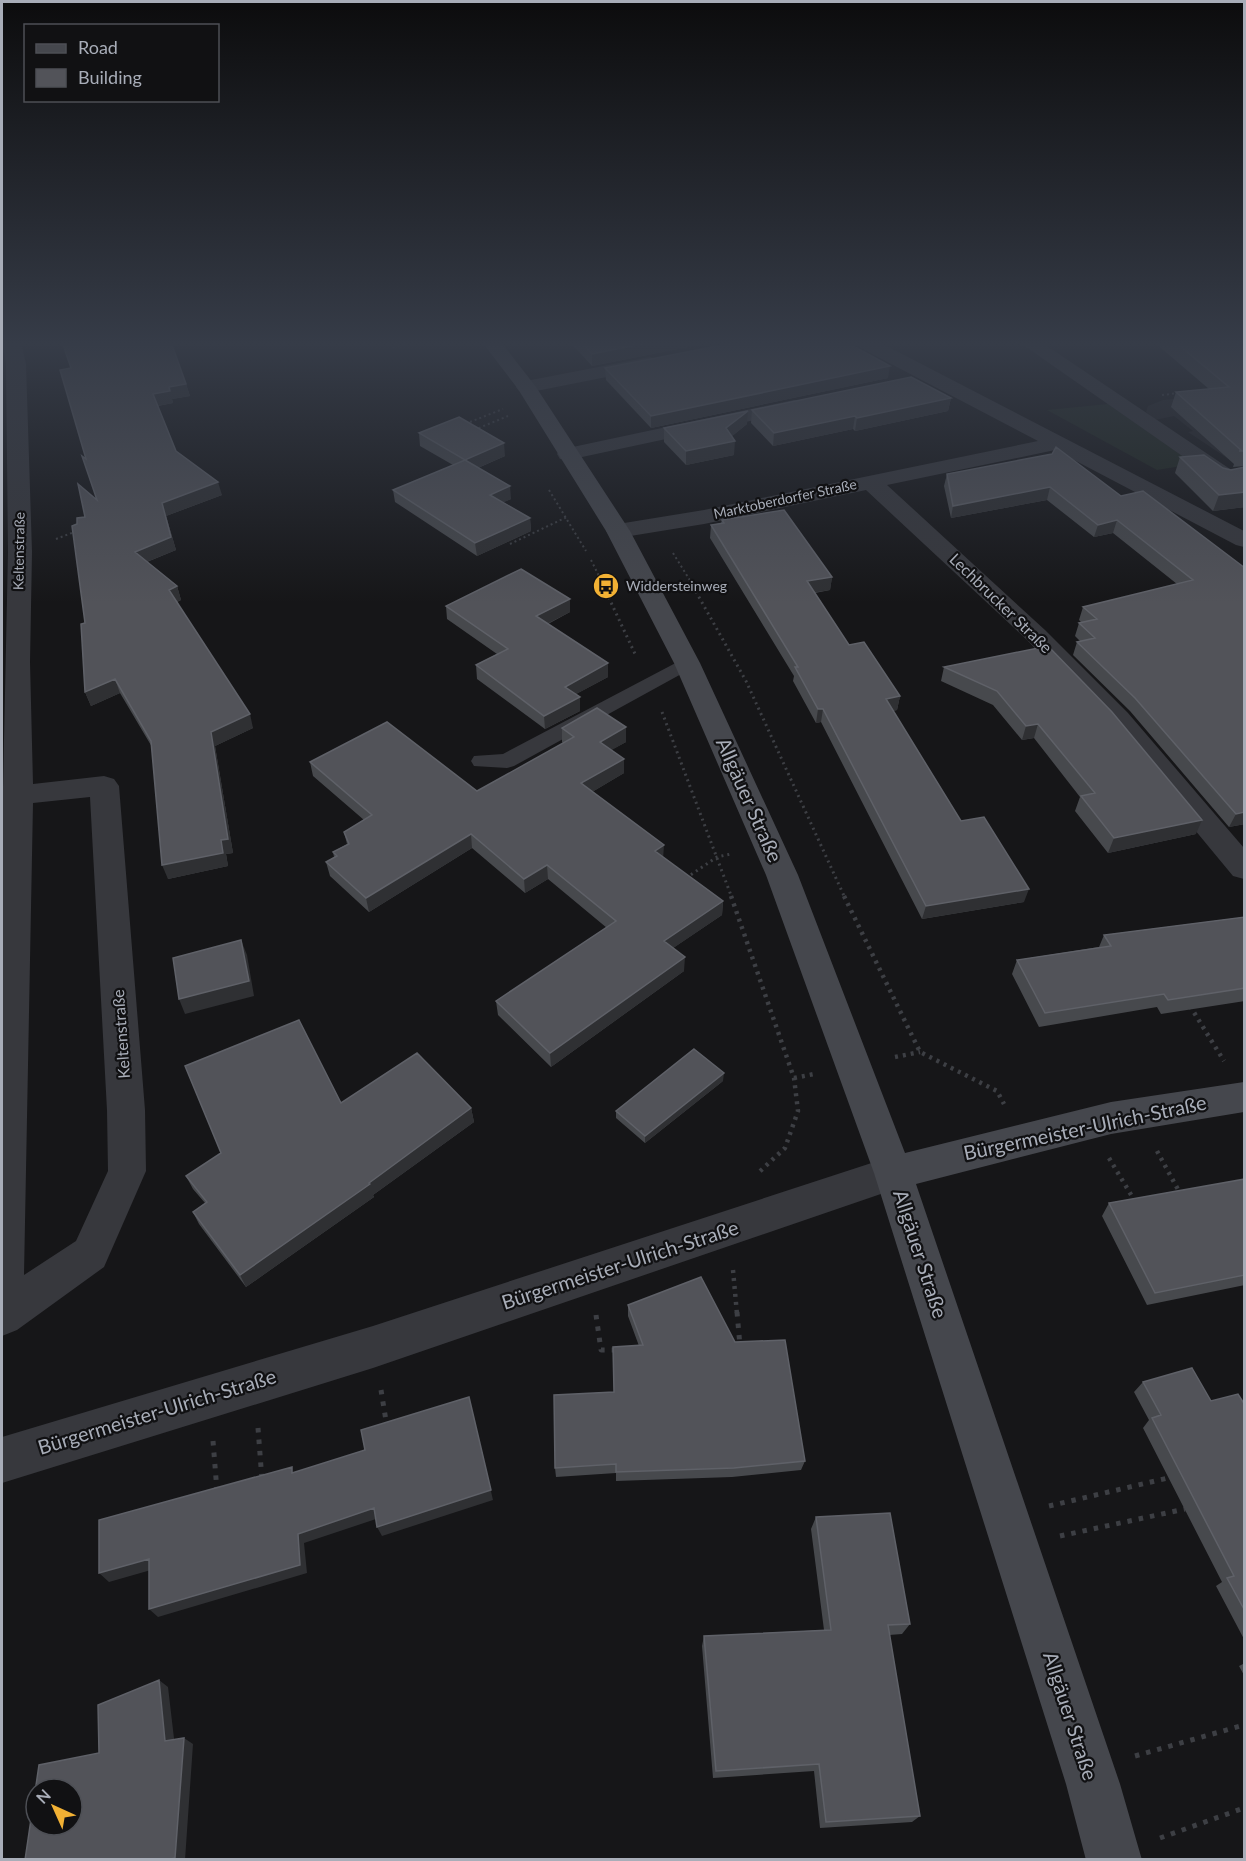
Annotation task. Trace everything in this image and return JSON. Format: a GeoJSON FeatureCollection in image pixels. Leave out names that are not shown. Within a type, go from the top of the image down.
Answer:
{"type":"FeatureCollection","features":[{"type":"Feature","properties":{"kind":"main road","name":"Allgäuer Straße"},"geometry":{"type":"LineString","coordinates":[[552,429],[618,531],[687,663],[782,875],[893,1173],[1088,1769],[1114,1857]]}},
{"type":"Feature","properties":{"kind":"main road","name":"Bürgermeister-Ulrich-Straße"},"geometry":{"type":"LineString","coordinates":[[893,1173],[1024,1138],[1136,1113],[1197,1102],[1245,1097]]}},
{"type":"Feature","properties":{"kind":"street","name":"Keltenstraße"},"geometry":{"type":"LineString","coordinates":[[2,1315],[18,795],[17,662],[20,552],[17,429]]}},
{"type":"Feature","properties":{"kind":"street"},"geometry":{"type":"LineString","coordinates":[[568,454],[688,429]]}},
{"type":"Feature","properties":{"kind":"street"},"geometry":{"type":"LineString","coordinates":[[1030,429],[1245,540]]}},
{"type":"Feature","properties":{"kind":"street"},"geometry":{"type":"LineString","coordinates":[[1156,429],[1226,476],[1245,474]]}},
{"type":"Feature","properties":{"kind":"street","name":"Marktoberdorfer Straße"},"geometry":{"type":"LineString","coordinates":[[618,531],[657,526],[1058,443]]}},
{"type":"Feature","properties":{"kind":"street","name":"Lechbrucker Straße"},"geometry":{"type":"LineString","coordinates":[[870,481],[1036,635],[1118,719],[1245,868]]}},
{"type":"Feature","properties":{"kind":"street","name":"Keltenstraße"},"geometry":{"type":"LineString","coordinates":[[2,1315],[90,1254],[126,1171],[126,1110],[104,786],[18,795]]}},
{"type":"Feature","properties":{"kind":"street","name":"Bürgermeister-Ulrich-Straße"},"geometry":{"type":"LineString","coordinates":[[2,1460],[373,1347],[893,1173]]}},
{"type":"Feature","properties":{"kind":"lane"},"geometry":{"type":"LineString","coordinates":[[481,761],[507,761],[687,663]]}},
{"type":"Feature","properties":{"kind":"path"},"geometry":{"type":"LineString","coordinates":[[465,433],[475,429]]}},
{"type":"Feature","properties":{"kind":"path"},"geometry":{"type":"LineString","coordinates":[[547,484],[588,554],[664,716],[717,857],[794,1078],[798,1111],[785,1148],[758,1174],[747,1179]]}},
{"type":"Feature","properties":{"kind":"path"},"geometry":{"type":"LineString","coordinates":[[510,544],[599,503]]}},
{"type":"Feature","properties":{"kind":"path"},"geometry":{"type":"LineString","coordinates":[[657,526],[704,603],[746,681],[829,865],[920,1052],[997,1091],[1024,1138]]}},
{"type":"Feature","properties":{"kind":"path"},"geometry":{"type":"LineString","coordinates":[[20,552],[83,529]]}},
{"type":"Feature","properties":{"kind":"path"},"geometry":{"type":"LineString","coordinates":[[678,883],[717,857],[768,845]]}},
{"type":"Feature","properties":{"kind":"path"},"geometry":{"type":"LineString","coordinates":[[1185,997],[1227,1065]]}},
{"type":"Feature","properties":{"kind":"path"},"geometry":{"type":"LineString","coordinates":[[1136,1113],[1185,1200]]}},
{"type":"Feature","properties":{"kind":"path"},"geometry":{"type":"LineString","coordinates":[[1089,1124],[1140,1209]]}},
{"type":"Feature","properties":{"kind":"path"},"geometry":{"type":"LineString","coordinates":[[732,1269],[740,1353]]}},
{"type":"Feature","properties":{"kind":"path"},"geometry":{"type":"LineString","coordinates":[[590,1274],[601,1350],[623,1349]]}},
{"type":"Feature","properties":{"kind":"path"},"geometry":{"type":"LineString","coordinates":[[253,1382],[263,1487]]}},
{"type":"Feature","properties":{"kind":"path"},"geometry":{"type":"LineString","coordinates":[[210,1395],[217,1500]]}},
{"type":"Feature","properties":{"kind":"path"},"geometry":{"type":"LineString","coordinates":[[1010,1531],[1168,1478]]}},
{"type":"Feature","properties":{"kind":"path"},"geometry":{"type":"LineString","coordinates":[[1010,1531],[1185,1509]]}},
{"type":"Feature","properties":{"kind":"path"},"geometry":{"type":"LineString","coordinates":[[1088,1769],[1245,1725]]}},
{"type":"Feature","properties":{"kind":"path"},"geometry":{"type":"LineString","coordinates":[[1114,1857],[1245,1808]]}},
{"type":"Feature","properties":{"kind":"shaded area"},"geometry":{"type":"Polygon","coordinates":[[[1082,429],[1144,429],[1194,464],[1157,470],[1082,429]]]}},
{"type":"Feature","properties":{"kind":"shaded area"},"geometry":{"type":"Polygon","coordinates":[[[1190,429],[1238,429],[1233,462],[1188,432],[1193,431],[1190,429]]]}},
{"type":"Feature","properties":{"kind":"building"},"geometry":{"type":"Polygon","coordinates":[[[77,429],[167,429],[176,451],[218,482],[162,503],[171,537],[135,552],[177,586],[169,590],[250,714],[211,732],[228,839],[221,840],[223,853],[162,865],[151,741],[115,679],[85,692],[81,624],[85,623],[72,526],[77,524],[77,518],[85,517],[78,484],[97,500],[82,456],[86,459],[77,429]]]}},
{"type":"Feature","properties":{"kind":"building"},"geometry":{"type":"Polygon","coordinates":[[[429,429],[480,429],[504,443],[465,460],[419,433],[429,429]]]}},
{"type":"Feature","properties":{"kind":"building"},"geometry":{"type":"Polygon","coordinates":[[[665,429],[727,429],[735,441],[686,451],[665,429]]]}},
{"type":"Feature","properties":{"kind":"building"},"geometry":{"type":"Polygon","coordinates":[[[770,429],[794,429],[774,433],[770,429]]]}},
{"type":"Feature","properties":{"kind":"building"},"geometry":{"type":"Polygon","coordinates":[[[1217,429],[1245,429],[1245,451],[1242,451],[1217,429]]]}},
{"type":"Feature","properties":{"kind":"building"},"geometry":{"type":"Polygon","coordinates":[[[1056,447],[1121,496],[1143,491],[1245,568],[1245,812],[1236,814],[1135,698],[1077,642],[1095,638],[1079,623],[1097,619],[1083,607],[1193,580],[1117,520],[1098,525],[1050,487],[953,506],[947,474],[1052,454],[1056,447]]]}},
{"type":"Feature","properties":{"kind":"building"},"geometry":{"type":"Polygon","coordinates":[[[1204,455],[1223,468],[1231,470],[1245,467],[1245,492],[1219,495],[1180,457],[1204,455]]]}},
{"type":"Feature","properties":{"kind":"building"},"geometry":{"type":"Polygon","coordinates":[[[465,460],[510,486],[490,495],[530,518],[475,543],[393,490],[465,460]]]}},
{"type":"Feature","properties":{"kind":"building"},"geometry":{"type":"Polygon","coordinates":[[[784,510],[832,577],[807,581],[849,645],[864,642],[900,696],[886,699],[961,821],[984,817],[1029,889],[926,906],[823,709],[818,709],[795,667],[798,667],[711,525],[724,523],[722,520],[784,510]]]}},
{"type":"Feature","properties":{"kind":"building"},"geometry":{"type":"Polygon","coordinates":[[[521,569],[570,599],[536,616],[608,663],[565,687],[580,697],[544,716],[476,665],[508,649],[446,606],[521,569]]]}},
{"type":"Feature","properties":{"kind":"building"},"geometry":{"type":"Polygon","coordinates":[[[1048,646],[1112,712],[1202,820],[1114,838],[1081,796],[1095,793],[1038,724],[1026,726],[997,691],[944,667],[1048,646]]]}},
{"type":"Feature","properties":{"kind":"building"},"geometry":{"type":"Polygon","coordinates":[[[597,708],[626,727],[600,742],[624,759],[581,783],[664,845],[655,851],[723,901],[664,941],[685,957],[550,1053],[496,1001],[616,921],[547,865],[524,879],[471,834],[366,898],[326,862],[337,856],[333,852],[349,844],[344,832],[372,815],[310,762],[387,722],[477,791],[574,737],[562,728],[597,708]]]}},
{"type":"Feature","properties":{"kind":"building"},"geometry":{"type":"Polygon","coordinates":[[[1245,917],[1245,988],[1168,1000],[1164,994],[1045,1013],[1017,960],[1111,946],[1104,935],[1245,917]]]}},
{"type":"Feature","properties":{"kind":"building"},"geometry":{"type":"Polygon","coordinates":[[[241,940],[249,981],[179,999],[173,958],[241,940]]]}},
{"type":"Feature","properties":{"kind":"building"},"geometry":{"type":"Polygon","coordinates":[[[299,1020],[341,1103],[417,1053],[471,1108],[370,1184],[240,1275],[193,1212],[207,1202],[186,1176],[221,1153],[185,1066],[299,1020]]]}},
{"type":"Feature","properties":{"kind":"building"},"geometry":{"type":"Polygon","coordinates":[[[694,1049],[724,1073],[645,1136],[616,1111],[694,1049]]]}},
{"type":"Feature","properties":{"kind":"building"},"geometry":{"type":"Polygon","coordinates":[[[1245,1179],[1245,1275],[1155,1293],[1109,1203],[1245,1179]]]}},
{"type":"Feature","properties":{"kind":"building"},"geometry":{"type":"Polygon","coordinates":[[[701,1277],[735,1342],[785,1340],[805,1461],[734,1468],[616,1472],[616,1464],[555,1468],[554,1395],[614,1392],[613,1347],[643,1345],[628,1305],[701,1277]]]}},
{"type":"Feature","properties":{"kind":"building"},"geometry":{"type":"Polygon","coordinates":[[[1192,1368],[1211,1401],[1238,1394],[1245,1405],[1245,1611],[1227,1578],[1234,1576],[1152,1418],[1161,1415],[1143,1382],[1192,1368]]]}},
{"type":"Feature","properties":{"kind":"building"},"geometry":{"type":"Polygon","coordinates":[[[469,1397],[491,1490],[377,1527],[374,1508],[298,1534],[300,1565],[149,1609],[149,1559],[99,1573],[99,1520],[292,1467],[292,1473],[365,1450],[361,1430],[469,1397]]]}},
{"type":"Feature","properties":{"kind":"building"},"geometry":{"type":"Polygon","coordinates":[[[890,1513],[910,1624],[888,1625],[920,1816],[826,1822],[819,1764],[716,1771],[704,1636],[831,1630],[816,1517],[890,1513]]]}},
{"type":"Feature","properties":{"kind":"building"},"geometry":{"type":"Polygon","coordinates":[[[159,1680],[165,1741],[184,1738],[175,1858],[166,1860],[25,1860],[28,1837],[84,1837],[84,1777],[37,1777],[39,1765],[99,1753],[98,1705],[159,1680]]]}},
{"type":"Feature","properties":{"kind":"place","name":"Widdersteinweg"},"geometry":{"type":"Point","coordinates":[606,586]}}]}
